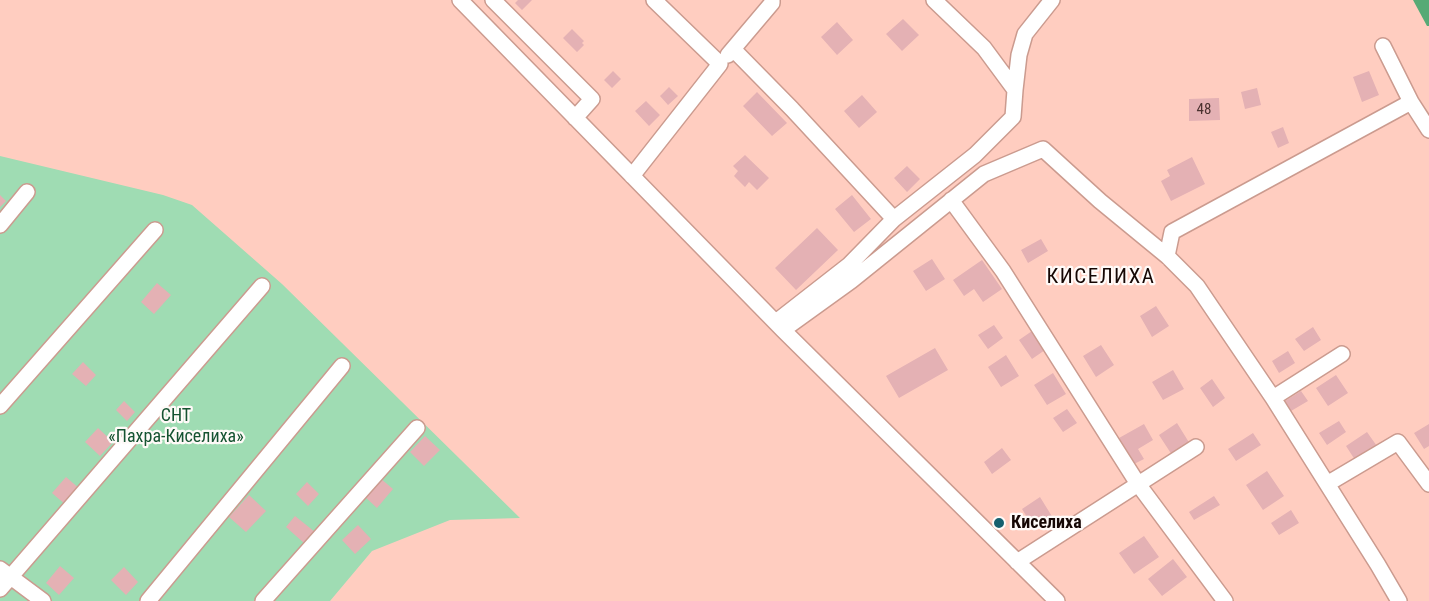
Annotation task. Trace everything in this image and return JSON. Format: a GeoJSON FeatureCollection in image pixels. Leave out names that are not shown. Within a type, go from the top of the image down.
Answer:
{"type":"FeatureCollection","features":[{"type":"Feature","properties":{"kind":"street"},"geometry":{"type":"LineString","coordinates":[[459,0],[779,326],[1057,601]]}},
{"type":"Feature","properties":{"kind":"street"},"geometry":{"type":"LineString","coordinates":[[493,0],[592,99],[575,118]]}},
{"type":"Feature","properties":{"kind":"street"},"geometry":{"type":"LineString","coordinates":[[654,0],[720,64]]}},
{"type":"Feature","properties":{"kind":"street"},"geometry":{"type":"LineString","coordinates":[[632,176],[772,0]]}},
{"type":"Feature","properties":{"kind":"street"},"geometry":{"type":"LineString","coordinates":[[934,0],[984,48],[1015,90]]}},
{"type":"Feature","properties":{"kind":"street"},"geometry":{"type":"LineString","coordinates":[[779,326],[849,265],[894,219],[975,155],[1013,117],[1019,55],[1025,34],[1052,0]]}},
{"type":"Feature","properties":{"kind":"street"},"geometry":{"type":"LineString","coordinates":[[1383,46],[1411,102],[1429,130]]}},
{"type":"Feature","properties":{"kind":"street"},"geometry":{"type":"LineString","coordinates":[[734,50],[894,219]]}},
{"type":"Feature","properties":{"kind":"street"},"geometry":{"type":"LineString","coordinates":[[1167,256],[1172,232],[1411,102]]}},
{"type":"Feature","properties":{"kind":"street"},"geometry":{"type":"LineString","coordinates":[[779,326],[851,281],[984,174],[1043,149],[1100,201],[1167,256],[1197,286],[1273,398],[1398,601]]}},
{"type":"Feature","properties":{"kind":"street"},"geometry":{"type":"LineString","coordinates":[[0,225],[27,192]]}},
{"type":"Feature","properties":{"kind":"street"},"geometry":{"type":"LineString","coordinates":[[951,200],[1003,271],[1138,484],[1225,601]]}},
{"type":"Feature","properties":{"kind":"street"},"geometry":{"type":"LineString","coordinates":[[0,406],[155,230]]}},
{"type":"Feature","properties":{"kind":"street"},"geometry":{"type":"LineString","coordinates":[[0,589],[5,573],[262,286]]}},
{"type":"Feature","properties":{"kind":"street"},"geometry":{"type":"LineString","coordinates":[[1273,398],[1342,354]]}},
{"type":"Feature","properties":{"kind":"street"},"geometry":{"type":"LineString","coordinates":[[148,601],[342,366]]}},
{"type":"Feature","properties":{"kind":"street"},"geometry":{"type":"LineString","coordinates":[[263,601],[417,428]]}},
{"type":"Feature","properties":{"kind":"street"},"geometry":{"type":"LineString","coordinates":[[1327,484],[1398,442],[1429,484]]}},
{"type":"Feature","properties":{"kind":"street"},"geometry":{"type":"LineString","coordinates":[[1017,562],[1196,447]]}},
{"type":"Feature","properties":{"kind":"street"},"geometry":{"type":"LineString","coordinates":[[5,573],[43,601]]}},
{"type":"Feature","properties":{"kind":"green space"},"geometry":{"type":"Polygon","coordinates":[[[1413,0],[1429,0],[1429,26],[1427,26],[1413,0]]]}},
{"type":"Feature","properties":{"kind":"green space","name":"СНТ «Пахра-Киселиха»"},"geometry":{"type":"Polygon","coordinates":[[[0,156],[163,195],[192,205],[282,284],[520,518],[450,520],[372,551],[330,601],[0,601],[0,156]]]}},
{"type":"Feature","properties":{"kind":"building"},"geometry":{"type":"Polygon","coordinates":[[[518,0],[532,0],[522,10],[515,3],[518,0]]]}},
{"type":"Feature","properties":{"kind":"building"},"geometry":{"type":"Polygon","coordinates":[[[903,19],[919,35],[902,51],[886,34],[903,19]]]}},
{"type":"Feature","properties":{"kind":"building"},"geometry":{"type":"Polygon","coordinates":[[[837,22],[853,40],[837,55],[821,37],[837,22]]]}},
{"type":"Feature","properties":{"kind":"building"},"geometry":{"type":"Polygon","coordinates":[[[572,29],[584,41],[582,43],[584,45],[577,52],[563,38],[572,29]]]}},
{"type":"Feature","properties":{"kind":"building"},"geometry":{"type":"Polygon","coordinates":[[[613,71],[621,79],[612,88],[604,80],[613,71]]]}},
{"type":"Feature","properties":{"kind":"building"},"geometry":{"type":"Polygon","coordinates":[[[1369,71],[1379,95],[1362,102],[1353,77],[1369,71]]]}},
{"type":"Feature","properties":{"kind":"building"},"geometry":{"type":"Polygon","coordinates":[[[669,87],[678,96],[668,105],[660,96],[669,87]]]}},
{"type":"Feature","properties":{"kind":"building"},"geometry":{"type":"Polygon","coordinates":[[[1257,88],[1261,105],[1245,109],[1241,92],[1257,88]]]}},
{"type":"Feature","properties":{"kind":"building"},"geometry":{"type":"Polygon","coordinates":[[[757,92],[787,123],[772,136],[743,106],[757,92]]]}},
{"type":"Feature","properties":{"kind":"building"},"geometry":{"type":"Polygon","coordinates":[[[862,95],[877,112],[859,128],[844,111],[862,95]]]}},
{"type":"Feature","properties":{"kind":"building"},"geometry":{"type":"Polygon","coordinates":[[[1219,98],[1220,120],[1189,121],[1189,99],[1219,98]]]}},
{"type":"Feature","properties":{"kind":"building"},"geometry":{"type":"Polygon","coordinates":[[[646,101],[660,115],[649,126],[635,111],[646,101]]]}},
{"type":"Feature","properties":{"kind":"building"},"geometry":{"type":"Polygon","coordinates":[[[1283,127],[1289,143],[1278,148],[1271,132],[1283,127]]]}},
{"type":"Feature","properties":{"kind":"building"},"geometry":{"type":"Polygon","coordinates":[[[745,155],[769,178],[757,190],[749,182],[745,187],[734,176],[738,171],[733,166],[745,155]]]}},
{"type":"Feature","properties":{"kind":"building"},"geometry":{"type":"Polygon","coordinates":[[[1192,157],[1205,184],[1171,201],[1161,181],[1170,176],[1167,170],[1192,157]]]}},
{"type":"Feature","properties":{"kind":"building"},"geometry":{"type":"Polygon","coordinates":[[[907,166],[920,179],[907,192],[894,178],[907,166]]]}},
{"type":"Feature","properties":{"kind":"building"},"geometry":{"type":"Polygon","coordinates":[[[0,195],[6,201],[0,207],[0,195]]]}},
{"type":"Feature","properties":{"kind":"building"},"geometry":{"type":"Polygon","coordinates":[[[852,195],[871,219],[854,232],[835,209],[852,195]]]}},
{"type":"Feature","properties":{"kind":"building"},"geometry":{"type":"Polygon","coordinates":[[[817,228],[838,250],[796,290],[775,268],[817,228]]]}},
{"type":"Feature","properties":{"kind":"building"},"geometry":{"type":"Polygon","coordinates":[[[1041,239],[1048,251],[1028,263],[1021,250],[1041,239]]]}},
{"type":"Feature","properties":{"kind":"building"},"geometry":{"type":"Polygon","coordinates":[[[932,259],[945,279],[926,291],[913,271],[932,259]]]}},
{"type":"Feature","properties":{"kind":"building"},"geometry":{"type":"Polygon","coordinates":[[[982,260],[1002,289],[983,302],[974,289],[964,296],[953,280],[982,260]]]}},
{"type":"Feature","properties":{"kind":"building"},"geometry":{"type":"Polygon","coordinates":[[[157,283],[171,295],[154,314],[141,302],[157,283]]]}},
{"type":"Feature","properties":{"kind":"building"},"geometry":{"type":"Polygon","coordinates":[[[1156,306],[1169,326],[1152,337],[1140,316],[1156,306]]]}},
{"type":"Feature","properties":{"kind":"building"},"geometry":{"type":"Polygon","coordinates":[[[994,325],[1003,338],[988,349],[978,335],[994,325]]]}},
{"type":"Feature","properties":{"kind":"building"},"geometry":{"type":"Polygon","coordinates":[[[1313,327],[1321,340],[1304,351],[1295,339],[1313,327]]]}},
{"type":"Feature","properties":{"kind":"building"},"geometry":{"type":"Polygon","coordinates":[[[1032,331],[1045,350],[1032,359],[1019,340],[1032,331]]]}},
{"type":"Feature","properties":{"kind":"building"},"geometry":{"type":"Polygon","coordinates":[[[1101,345],[1114,365],[1096,377],[1083,356],[1101,345]]]}},
{"type":"Feature","properties":{"kind":"building"},"geometry":{"type":"Polygon","coordinates":[[[935,348],[948,370],[899,398],[886,376],[935,348]]]}},
{"type":"Feature","properties":{"kind":"building"},"geometry":{"type":"Polygon","coordinates":[[[1288,351],[1295,363],[1279,373],[1272,361],[1288,351]]]}},
{"type":"Feature","properties":{"kind":"building"},"geometry":{"type":"Polygon","coordinates":[[[1006,355],[1019,376],[1001,387],[988,367],[1006,355]]]}},
{"type":"Feature","properties":{"kind":"building"},"geometry":{"type":"Polygon","coordinates":[[[83,362],[96,375],[86,386],[72,374],[83,362]]]}},
{"type":"Feature","properties":{"kind":"building"},"geometry":{"type":"Polygon","coordinates":[[[1173,370],[1184,389],[1163,400],[1152,382],[1173,370]]]}},
{"type":"Feature","properties":{"kind":"building"},"geometry":{"type":"Polygon","coordinates":[[[1053,373],[1066,394],[1047,405],[1034,385],[1053,373]]]}},
{"type":"Feature","properties":{"kind":"building"},"geometry":{"type":"Polygon","coordinates":[[[1336,375],[1348,393],[1328,406],[1316,388],[1336,375]]]}},
{"type":"Feature","properties":{"kind":"building"},"geometry":{"type":"Polygon","coordinates":[[[1212,379],[1225,398],[1213,407],[1200,388],[1212,379]]]}},
{"type":"Feature","properties":{"kind":"building"},"geometry":{"type":"Polygon","coordinates":[[[1301,391],[1308,401],[1291,411],[1285,401],[1301,391]]]}},
{"type":"Feature","properties":{"kind":"building"},"geometry":{"type":"Polygon","coordinates":[[[124,401],[135,412],[127,421],[116,410],[124,401]]]}},
{"type":"Feature","properties":{"kind":"building"},"geometry":{"type":"Polygon","coordinates":[[[1067,409],[1077,423],[1063,432],[1053,418],[1067,409]]]}},
{"type":"Feature","properties":{"kind":"building"},"geometry":{"type":"Polygon","coordinates":[[[1339,421],[1346,432],[1327,445],[1319,433],[1339,421]]]}},
{"type":"Feature","properties":{"kind":"building"},"geometry":{"type":"Polygon","coordinates":[[[1177,423],[1190,444],[1172,455],[1159,435],[1177,423]]]}},
{"type":"Feature","properties":{"kind":"building"},"geometry":{"type":"Polygon","coordinates":[[[1144,424],[1153,440],[1138,449],[1144,459],[1134,464],[1119,438],[1144,424]]]}},
{"type":"Feature","properties":{"kind":"building"},"geometry":{"type":"Polygon","coordinates":[[[1429,424],[1429,446],[1424,449],[1414,433],[1429,424]]]}},
{"type":"Feature","properties":{"kind":"building"},"geometry":{"type":"Polygon","coordinates":[[[98,428],[113,442],[100,456],[85,442],[98,428]]]}},
{"type":"Feature","properties":{"kind":"building"},"geometry":{"type":"Polygon","coordinates":[[[1367,432],[1379,449],[1357,463],[1346,446],[1367,432]]]}},
{"type":"Feature","properties":{"kind":"building"},"geometry":{"type":"Polygon","coordinates":[[[1253,433],[1261,445],[1236,461],[1228,449],[1253,433]]]}},
{"type":"Feature","properties":{"kind":"building"},"geometry":{"type":"Polygon","coordinates":[[[425,436],[440,450],[424,466],[410,452],[425,436]]]}},
{"type":"Feature","properties":{"kind":"building"},"geometry":{"type":"Polygon","coordinates":[[[1002,448],[1011,460],[992,474],[984,462],[1002,448]]]}},
{"type":"Feature","properties":{"kind":"building"},"geometry":{"type":"Polygon","coordinates":[[[1267,471],[1284,496],[1263,510],[1246,485],[1267,471]]]}},
{"type":"Feature","properties":{"kind":"building"},"geometry":{"type":"Polygon","coordinates":[[[66,477],[81,490],[67,506],[52,493],[66,477]]]}},
{"type":"Feature","properties":{"kind":"building"},"geometry":{"type":"Polygon","coordinates":[[[380,478],[393,489],[377,508],[364,496],[380,478]]]}},
{"type":"Feature","properties":{"kind":"building"},"geometry":{"type":"Polygon","coordinates":[[[307,482],[319,494],[308,506],[296,494],[307,482]]]}},
{"type":"Feature","properties":{"kind":"building"},"geometry":{"type":"Polygon","coordinates":[[[249,495],[266,511],[246,532],[229,517],[249,495]]]}},
{"type":"Feature","properties":{"kind":"building"},"geometry":{"type":"Polygon","coordinates":[[[1214,496],[1220,505],[1194,520],[1189,512],[1214,496]]]}},
{"type":"Feature","properties":{"kind":"building"},"geometry":{"type":"Polygon","coordinates":[[[1040,497],[1053,518],[1035,530],[1022,509],[1040,497]]]}},
{"type":"Feature","properties":{"kind":"building"},"geometry":{"type":"Polygon","coordinates":[[[1291,510],[1299,523],[1279,535],[1271,523],[1291,510]]]}},
{"type":"Feature","properties":{"kind":"building"},"geometry":{"type":"Polygon","coordinates":[[[295,516],[315,532],[305,544],[286,527],[295,516]]]}},
{"type":"Feature","properties":{"kind":"building"},"geometry":{"type":"Polygon","coordinates":[[[358,525],[371,539],[355,554],[342,540],[358,525]]]}},
{"type":"Feature","properties":{"kind":"building"},"geometry":{"type":"Polygon","coordinates":[[[1144,536],[1159,557],[1134,574],[1119,553],[1144,536]]]}},
{"type":"Feature","properties":{"kind":"building"},"geometry":{"type":"Polygon","coordinates":[[[1173,559],[1187,577],[1162,596],[1148,579],[1173,559]]]}},
{"type":"Feature","properties":{"kind":"building"},"geometry":{"type":"Polygon","coordinates":[[[60,566],[74,578],[59,595],[46,583],[60,566]]]}},
{"type":"Feature","properties":{"kind":"building"},"geometry":{"type":"Polygon","coordinates":[[[124,567],[138,582],[126,595],[111,580],[124,567]]]}},
{"type":"Feature","properties":{"kind":"place","name":"Киселиха"},"geometry":{"type":"Point","coordinates":[999,523]}},
{"type":"Feature","properties":{"kind":"district","name":"КИСЕЛИХА"},"geometry":{"type":"Point","coordinates":[1101,278]}}]}
